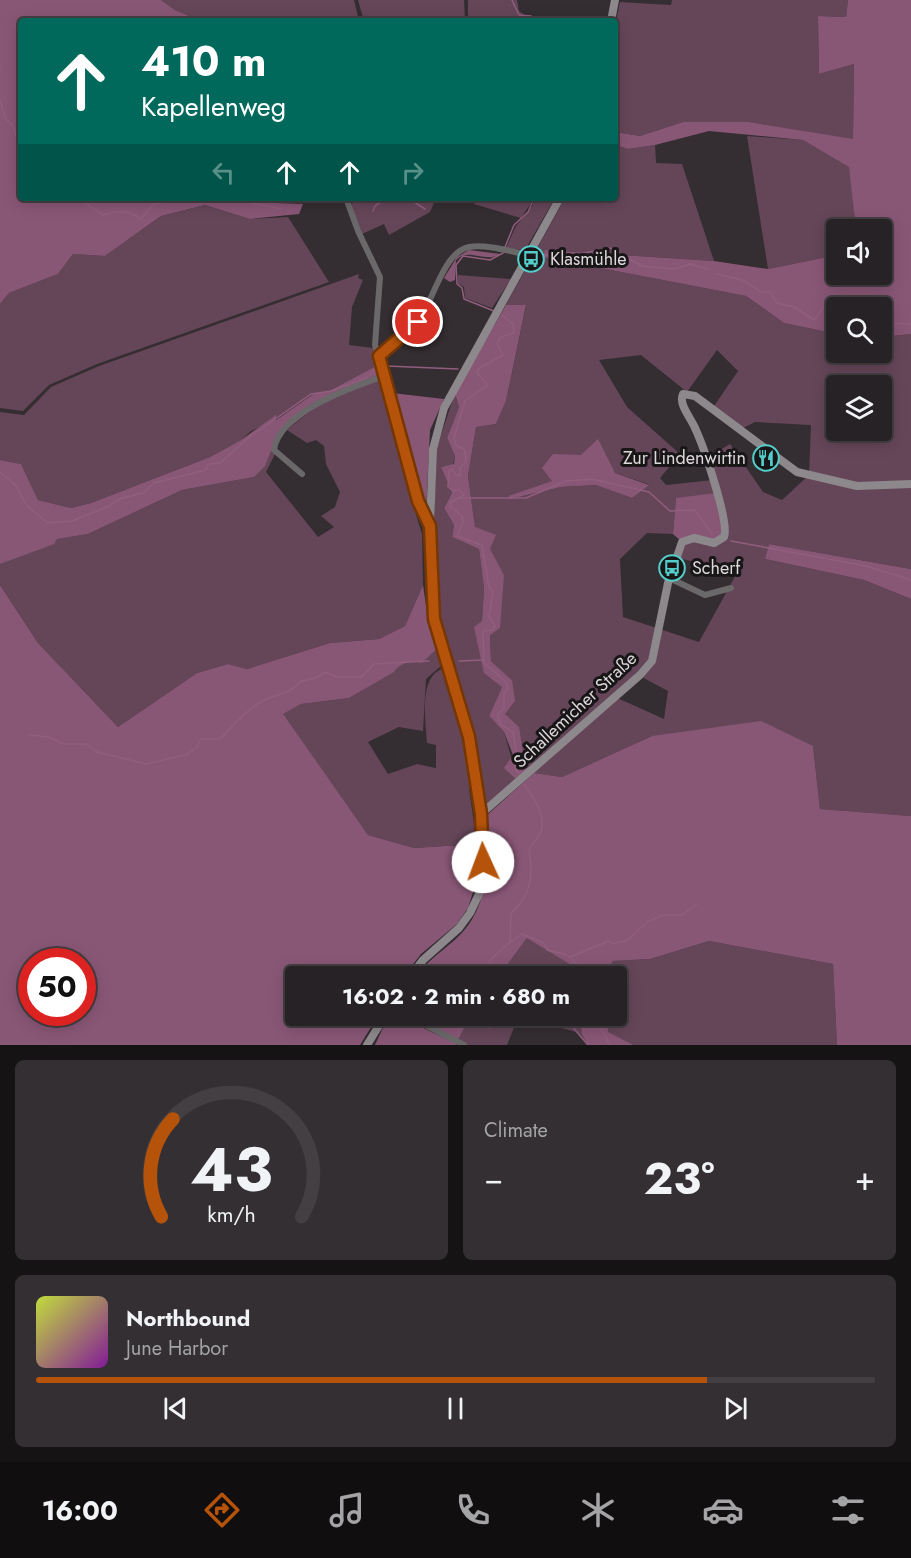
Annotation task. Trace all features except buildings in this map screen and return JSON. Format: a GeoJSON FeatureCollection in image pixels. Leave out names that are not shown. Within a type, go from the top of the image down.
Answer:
{"type":"FeatureCollection","features":[{"type":"Feature","properties":{"kind":"main road"},"geometry":{"type":"LineString","coordinates":[[612,18],[615,0]]}},
{"type":"Feature","properties":{"kind":"main road"},"geometry":{"type":"LineString","coordinates":[[418,966],[459,928],[479,894],[483,862],[481,814],[469,737],[434,619],[430,526],[433,449],[440,420],[558,201]]}},
{"type":"Feature","properties":{"kind":"main road","name":"Schallemicher Straße"},"geometry":{"type":"LineString","coordinates":[[481,814],[640,675],[652,661],[669,578],[682,542],[694,538],[714,543],[724,537],[726,527],[698,436],[682,402],[685,393],[695,396],[797,472],[857,486],[911,484]]}},
{"type":"Feature","properties":{"kind":"main road"},"geometry":{"type":"LineString","coordinates":[[367,1045],[379,1026]]}},
{"type":"Feature","properties":{"kind":"street"},"geometry":{"type":"LineString","coordinates":[[347,201],[358,231],[380,277],[375,333],[379,356],[422,514],[430,526]]}},
{"type":"Feature","properties":{"kind":"street"},"geometry":{"type":"LineString","coordinates":[[379,356],[418,322],[450,261],[463,249],[480,246],[530,255]]}},
{"type":"Feature","properties":{"kind":"street"},"geometry":{"type":"LineString","coordinates":[[302,474],[274,450],[278,438],[302,413],[320,401],[384,376]]}},
{"type":"Feature","properties":{"kind":"street"},"geometry":{"type":"LineString","coordinates":[[669,578],[705,596],[731,588]]}},
{"type":"Feature","properties":{"kind":"street"},"geometry":{"type":"LineString","coordinates":[[427,1026],[464,1045]]}},
{"type":"Feature","properties":{"kind":"shaded area"},"geometry":{"type":"Polygon","coordinates":[[[0,0],[161,0],[175,10],[194,18],[18,18],[18,201],[268,201],[303,204],[299,214],[250,219],[205,205],[161,216],[105,256],[73,254],[58,274],[9,293],[0,304],[0,0]]]}},
{"type":"Feature","properties":{"kind":"shaded area"},"geometry":{"type":"Polygon","coordinates":[[[161,0],[354,0],[358,18],[194,18],[175,10],[161,0]]]}},
{"type":"Feature","properties":{"kind":"shaded area"},"geometry":{"type":"Polygon","coordinates":[[[358,0],[464,0],[465,18],[363,18],[358,0]]]}},
{"type":"Feature","properties":{"kind":"shaded area"},"geometry":{"type":"Polygon","coordinates":[[[468,0],[517,0],[519,11],[529,18],[468,18],[468,0]]]}},
{"type":"Feature","properties":{"kind":"shaded area"},"geometry":{"type":"Polygon","coordinates":[[[672,0],[848,0],[846,17],[818,16],[819,74],[854,64],[853,140],[749,122],[683,122],[640,136],[618,132],[617,18],[620,2],[671,5],[672,0]]]}},
{"type":"Feature","properties":{"kind":"shaded area"},"geometry":{"type":"Polygon","coordinates":[[[848,0],[911,0],[911,334],[892,336],[892,297],[826,297],[826,332],[784,323],[746,296],[543,257],[545,250],[714,261],[768,269],[826,257],[826,285],[892,285],[892,219],[855,219],[849,167],[803,140],[709,131],[655,145],[628,149],[618,146],[618,132],[640,136],[683,122],[749,122],[853,139],[854,64],[819,74],[818,16],[846,17],[848,0]]]}},
{"type":"Feature","properties":{"kind":"shaded area"},"geometry":{"type":"Polygon","coordinates":[[[747,136],[803,140],[850,167],[855,219],[826,219],[826,257],[768,269],[747,136]]]}},
{"type":"Feature","properties":{"kind":"shaded area"},"geometry":{"type":"Polygon","coordinates":[[[655,145],[656,163],[682,164],[714,261],[546,250],[543,257],[746,296],[784,323],[826,332],[826,363],[892,363],[892,336],[911,334],[911,569],[769,544],[765,559],[864,580],[911,599],[911,816],[820,809],[813,746],[652,736],[562,777],[534,773],[519,764],[505,714],[512,680],[491,661],[490,635],[504,575],[475,528],[468,476],[476,427],[496,424],[506,401],[526,306],[506,305],[563,201],[618,201],[618,146],[628,149],[655,145]],[[717,350],[687,392],[641,355],[599,360],[627,407],[680,454],[660,478],[666,485],[713,480],[705,459],[730,444],[763,492],[782,500],[809,475],[811,425],[755,422],[741,429],[712,409],[738,371],[717,350]],[[581,455],[553,481],[508,496],[510,499],[561,487],[597,485],[632,498],[648,484],[615,473],[581,455]],[[676,498],[673,534],[647,533],[620,559],[623,617],[699,642],[737,573],[675,557],[682,542],[676,498]],[[640,676],[615,697],[664,719],[668,691],[640,676]]]}},
{"type":"Feature","properties":{"kind":"shaded area"},"geometry":{"type":"Polygon","coordinates":[[[356,201],[435,201],[430,212],[389,235],[384,224],[362,234],[350,205],[356,201]]]}},
{"type":"Feature","properties":{"kind":"shaded area"},"geometry":{"type":"Polygon","coordinates":[[[475,201],[531,203],[521,218],[474,204],[475,201]]]}},
{"type":"Feature","properties":{"kind":"shaded area"},"geometry":{"type":"Polygon","coordinates":[[[531,201],[553,201],[525,250],[506,248],[516,226],[533,205],[531,201]]]}},
{"type":"Feature","properties":{"kind":"shaded area"},"geometry":{"type":"Polygon","coordinates":[[[205,205],[250,219],[288,217],[329,282],[97,364],[49,385],[23,411],[0,408],[0,304],[9,293],[58,274],[73,254],[105,256],[161,216],[205,205]]]}},
{"type":"Feature","properties":{"kind":"shaded area"},"geometry":{"type":"Polygon","coordinates":[[[469,250],[500,254],[494,257],[461,256],[456,260],[455,280],[450,282],[444,278],[457,257],[469,250]]]}},
{"type":"Feature","properties":{"kind":"shaded area"},"geometry":{"type":"Polygon","coordinates":[[[359,274],[358,278],[363,280],[352,307],[349,345],[373,348],[376,366],[329,391],[315,393],[275,420],[251,431],[241,440],[210,457],[91,503],[71,508],[38,500],[21,464],[0,460],[0,412],[24,415],[51,387],[99,366],[359,274]]]}},
{"type":"Feature","properties":{"kind":"shaded area"},"geometry":{"type":"Polygon","coordinates":[[[458,275],[511,279],[492,308],[465,298],[464,287],[458,284],[458,275]]]}},
{"type":"Feature","properties":{"kind":"shaded area"},"geometry":{"type":"Polygon","coordinates":[[[506,305],[526,305],[506,401],[496,424],[476,427],[468,476],[475,527],[496,535],[490,549],[504,575],[500,628],[490,635],[491,661],[512,680],[515,701],[505,714],[519,727],[524,759],[519,764],[530,770],[518,781],[504,768],[513,755],[504,732],[489,716],[502,687],[484,673],[474,627],[482,621],[484,588],[479,549],[452,537],[454,525],[444,508],[452,493],[441,467],[454,464],[455,456],[447,438],[459,407],[455,393],[506,305]]]}},
{"type":"Feature","properties":{"kind":"shaded area"},"geometry":{"type":"Polygon","coordinates":[[[376,366],[379,374],[376,377],[331,394],[276,438],[265,466],[254,477],[182,490],[88,534],[57,539],[54,544],[0,564],[0,460],[21,464],[38,500],[71,508],[91,503],[210,457],[241,440],[276,415],[276,420],[315,393],[329,391],[376,366]]]}},
{"type":"Feature","properties":{"kind":"shaded area"},"geometry":{"type":"Polygon","coordinates":[[[380,379],[401,465],[422,534],[423,585],[405,626],[379,639],[330,643],[247,669],[228,664],[197,673],[118,727],[38,643],[0,585],[0,564],[56,539],[88,534],[182,490],[254,477],[271,445],[275,454],[266,472],[318,537],[334,527],[321,516],[335,507],[340,492],[326,464],[324,446],[316,440],[307,443],[287,430],[320,403],[380,379]]]}},
{"type":"Feature","properties":{"kind":"shaded area"},"geometry":{"type":"Polygon","coordinates":[[[392,393],[444,399],[430,430],[426,514],[392,393]]]}},
{"type":"Feature","properties":{"kind":"shaded area"},"geometry":{"type":"Polygon","coordinates":[[[455,393],[459,407],[447,438],[455,456],[453,465],[441,467],[452,493],[444,508],[454,525],[452,537],[479,549],[484,588],[482,622],[474,627],[502,687],[489,716],[504,732],[518,781],[488,805],[484,805],[473,741],[440,632],[433,576],[436,450],[455,393]]]}},
{"type":"Feature","properties":{"kind":"shaded area"},"geometry":{"type":"Polygon","coordinates":[[[598,439],[615,473],[649,485],[632,498],[596,485],[561,487],[510,499],[508,496],[552,481],[542,468],[553,454],[581,455],[598,439]]]}},
{"type":"Feature","properties":{"kind":"shaded area"},"geometry":{"type":"Polygon","coordinates":[[[717,493],[726,527],[714,543],[682,542],[673,534],[676,498],[717,493]]]}},
{"type":"Feature","properties":{"kind":"shaded area"},"geometry":{"type":"Polygon","coordinates":[[[769,544],[911,569],[911,599],[864,580],[765,559],[769,544]]]}},
{"type":"Feature","properties":{"kind":"shaded area"},"geometry":{"type":"Polygon","coordinates":[[[0,585],[38,643],[118,727],[197,673],[228,664],[247,669],[330,643],[379,639],[405,626],[423,585],[428,620],[437,649],[422,663],[402,665],[349,698],[301,704],[283,714],[368,835],[414,848],[477,844],[474,889],[468,908],[457,924],[421,954],[412,966],[285,966],[285,1026],[372,1026],[360,1045],[0,1045],[0,585]]]}},
{"type":"Feature","properties":{"kind":"shaded area"},"geometry":{"type":"Polygon","coordinates":[[[437,649],[442,665],[426,679],[423,731],[399,727],[368,742],[388,774],[417,764],[436,768],[436,745],[427,743],[425,701],[430,680],[435,673],[443,669],[460,719],[473,785],[469,789],[477,844],[414,848],[368,835],[282,714],[301,704],[349,698],[402,665],[422,663],[437,649]]]}},
{"type":"Feature","properties":{"kind":"shaded area"},"geometry":{"type":"Polygon","coordinates":[[[761,721],[813,746],[820,809],[911,816],[911,1045],[837,1045],[833,964],[709,941],[650,959],[612,961],[611,966],[573,966],[527,938],[506,966],[425,966],[460,935],[478,908],[483,894],[487,863],[486,816],[534,773],[562,777],[652,736],[761,721]]]}},
{"type":"Feature","properties":{"kind":"shaded area"},"geometry":{"type":"Polygon","coordinates":[[[668,921],[604,966],[506,966],[527,938],[668,921]]]}},
{"type":"Feature","properties":{"kind":"shaded area"},"geometry":{"type":"Polygon","coordinates":[[[709,941],[833,964],[837,1045],[587,1045],[576,1032],[554,1026],[605,1026],[607,1029],[607,1026],[627,1026],[627,966],[611,966],[611,961],[650,959],[709,941]]]}},
{"type":"Feature","properties":{"kind":"shaded area"},"geometry":{"type":"Polygon","coordinates":[[[384,1026],[419,1026],[457,1044],[456,1045],[375,1045],[384,1026]]]}},
{"type":"Feature","properties":{"kind":"shaded area"},"geometry":{"type":"Polygon","coordinates":[[[433,1026],[466,1026],[458,1040],[433,1026]]]}},
{"type":"Feature","properties":{"kind":"shaded area"},"geometry":{"type":"Polygon","coordinates":[[[466,1026],[515,1026],[507,1045],[467,1045],[458,1040],[466,1026]]]}},
{"type":"Feature","properties":{"kind":"shaded area"},"geometry":{"type":"Polygon","coordinates":[[[581,1026],[608,1026],[608,1032],[633,1045],[588,1045],[582,1034],[581,1026]]]}},
{"type":"Feature","properties":{"kind":"waterway","name":"Scherf"},"geometry":{"type":"LineString","coordinates":[[512,0],[519,15],[533,18]]}},
{"type":"Feature","properties":{"kind":"waterway"},"geometry":{"type":"LineString","coordinates":[[0,100],[6,119],[13,126],[18,142]]}},
{"type":"Feature","properties":{"kind":"waterway"},"geometry":{"type":"LineString","coordinates":[[82,201],[103,215],[123,212],[141,219],[154,204],[172,201]]}},
{"type":"Feature","properties":{"kind":"waterway"},"geometry":{"type":"LineString","coordinates":[[241,201],[282,209]]}},
{"type":"Feature","properties":{"kind":"waterway"},"geometry":{"type":"LineString","coordinates":[[373,211],[375,206],[382,201]]}},
{"type":"Feature","properties":{"kind":"waterway"},"geometry":{"type":"LineString","coordinates":[[413,201],[425,209]]}},
{"type":"Feature","properties":{"kind":"waterway","name":"Scherf"},"geometry":{"type":"LineString","coordinates":[[505,247],[514,225],[528,212],[532,203],[530,201]]}},
{"type":"Feature","properties":{"kind":"waterway"},"geometry":{"type":"LineString","coordinates":[[537,254],[564,257],[610,248],[642,266],[674,269],[690,264],[708,269]]}},
{"type":"Feature","properties":{"kind":"waterway","name":"Scherf"},"geometry":{"type":"LineString","coordinates":[[494,311],[464,299],[462,288],[457,284],[456,265],[463,256],[490,260],[503,253]]}},
{"type":"Feature","properties":{"kind":"waterway"},"geometry":{"type":"LineString","coordinates":[[717,274],[743,280],[761,292],[770,292],[777,303],[794,307],[814,320],[826,307]]}},
{"type":"Feature","properties":{"kind":"waterway","name":"Scherf"},"geometry":{"type":"LineString","coordinates":[[503,316],[513,324],[514,332],[500,338],[497,344],[503,355],[478,369],[478,374],[488,385],[465,401],[454,438],[456,445],[465,450],[466,461],[460,468],[460,476],[456,475],[452,469],[449,471],[448,487],[452,490],[460,490],[464,495],[450,503],[450,506],[462,516],[463,523],[457,536],[482,545],[489,587],[493,592],[489,616],[495,626],[492,630],[483,631],[484,663],[506,682],[508,689],[504,692],[504,709],[497,714],[501,725],[513,732],[517,757],[515,767],[519,774]]}},
{"type":"Feature","properties":{"kind":"waterway"},"geometry":{"type":"LineString","coordinates":[[892,323],[911,324]]}},
{"type":"Feature","properties":{"kind":"waterway"},"geometry":{"type":"LineString","coordinates":[[386,366],[458,369]]}},
{"type":"Feature","properties":{"kind":"waterway"},"geometry":{"type":"LineString","coordinates":[[0,472],[16,486],[27,506],[48,523],[72,521],[107,507],[122,498],[143,493],[154,483],[206,470],[208,464],[220,463],[248,438],[311,394],[331,391],[366,378],[376,369]]}},
{"type":"Feature","properties":{"kind":"waterway"},"geometry":{"type":"LineString","coordinates":[[461,498],[526,498],[566,481],[591,479],[649,492],[670,511],[695,510],[712,534]]}},
{"type":"Feature","properties":{"kind":"waterway"},"geometry":{"type":"LineString","coordinates":[[731,541],[866,566],[911,580]]}},
{"type":"Feature","properties":{"kind":"waterway"},"geometry":{"type":"LineString","coordinates":[[459,661],[484,660]]}},
{"type":"Feature","properties":{"kind":"waterway"},"geometry":{"type":"LineString","coordinates":[[29,735],[49,737],[63,744],[86,744],[97,752],[146,764],[188,754],[197,747],[201,739],[220,739],[254,706],[287,692],[301,681],[316,678],[326,672],[336,677],[361,677],[374,664],[429,661]]}},
{"type":"Feature","properties":{"kind":"waterway","name":"Scherf"},"geometry":{"type":"LineString","coordinates":[[495,966],[489,961],[510,942],[511,914],[527,892],[531,876],[529,850],[542,827],[541,814],[524,784]]}},
{"type":"Feature","properties":{"kind":"waterway"},"geometry":{"type":"LineString","coordinates":[[570,957],[609,941],[613,944],[628,940],[647,922],[663,915],[682,915],[697,904]]}},
{"type":"Feature","properties":{"kind":"waterway"},"geometry":{"type":"LineString","coordinates":[[510,942],[522,934],[544,943],[547,950],[567,955],[579,966]]}},
{"type":"Feature","properties":{"kind":"waterway","name":"Scherf"},"geometry":{"type":"LineString","coordinates":[[458,1032],[461,1026]]}},
{"type":"Feature","properties":{"kind":"waterway"},"geometry":{"type":"LineString","coordinates":[[487,1026],[490,1028],[493,1026]]}},
{"type":"Feature","properties":{"kind":"waterway"},"geometry":{"type":"LineString","coordinates":[[572,1026],[588,1045]]}},
{"type":"Feature","properties":{"kind":"waterway"},"geometry":{"type":"LineString","coordinates":[[600,1026],[610,1045]]}},
{"type":"Feature","properties":{"kind":"place","name":"Klasmühle"},"geometry":{"type":"Point","coordinates":[531,259]}},
{"type":"Feature","properties":{"kind":"place","name":"Zur Lindenwirtin"},"geometry":{"type":"Point","coordinates":[766,458]}},
{"type":"Feature","properties":{"kind":"place","name":"Scherf"},"geometry":{"type":"Point","coordinates":[672,568]}},
{"type":"Feature","properties":{"kind":"route"},"geometry":{"type":"LineString","coordinates":[[418,322],[379,356],[418,501],[426,524],[430,526],[430,577],[434,619],[469,737],[481,814],[483,862]]}}]}
